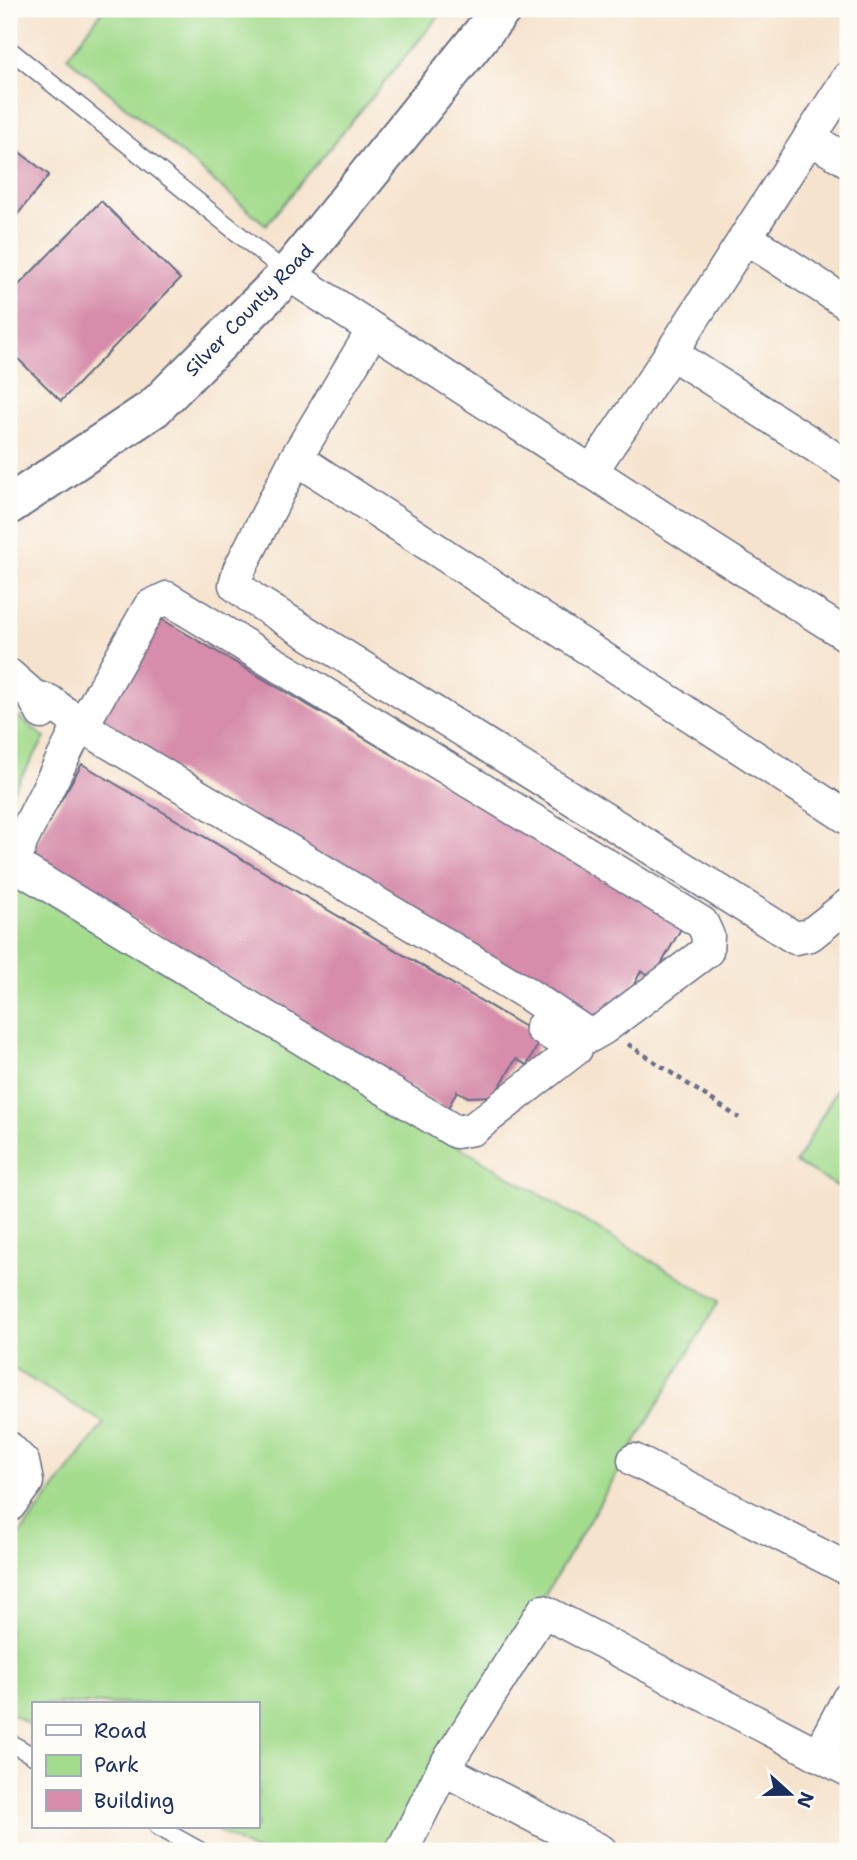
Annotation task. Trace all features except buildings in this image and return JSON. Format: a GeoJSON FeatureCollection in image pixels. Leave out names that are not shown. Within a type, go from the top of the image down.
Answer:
{"type":"FeatureCollection","features":[{"type":"Feature","properties":{"kind":"street","name":"Silver County Road"},"geometry":{"type":"LineString","coordinates":[[12,497],[154,408],[288,274],[502,9]]}},
{"type":"Feature","properties":{"kind":"street"},"geometry":{"type":"LineString","coordinates":[[591,472],[848,78]]}},
{"type":"Feature","properties":{"kind":"street"},"geometry":{"type":"LineString","coordinates":[[809,138],[848,161]]}},
{"type":"Feature","properties":{"kind":"street"},"geometry":{"type":"LineString","coordinates":[[745,237],[848,304]]}},
{"type":"Feature","properties":{"kind":"street"},"geometry":{"type":"LineString","coordinates":[[288,274],[848,636]]}},
{"type":"Feature","properties":{"kind":"street"},"geometry":{"type":"LineString","coordinates":[[373,330],[296,458],[239,570],[235,585],[276,614],[795,938],[810,935],[848,905]]}},
{"type":"Feature","properties":{"kind":"street"},"geometry":{"type":"LineString","coordinates":[[671,353],[848,467]]}},
{"type":"Feature","properties":{"kind":"street"},"geometry":{"type":"LineString","coordinates":[[296,458],[848,818]]}},
{"type":"Feature","properties":{"kind":"street"},"geometry":{"type":"LineString","coordinates":[[9,675],[33,696],[40,712],[78,732],[287,848],[526,993],[590,1036],[707,951],[708,936],[702,923],[167,598],[150,606],[78,732],[21,842],[17,858],[20,868],[456,1132],[472,1129],[576,1049],[78,732]]}},
{"type":"Feature","properties":{"kind":"street"},"geometry":{"type":"LineString","coordinates":[[9,1448],[23,1462],[27,1482],[9,1506]]}},
{"type":"Feature","properties":{"kind":"street"},"geometry":{"type":"LineString","coordinates":[[634,1460],[848,1569]]}},
{"type":"Feature","properties":{"kind":"street"},"geometry":{"type":"LineString","coordinates":[[402,1851],[443,1769],[542,1611],[848,1770]]}},
{"type":"Feature","properties":{"kind":"street"},"geometry":{"type":"LineString","coordinates":[[818,1755],[848,1699]]}},
{"type":"Feature","properties":{"kind":"street"},"geometry":{"type":"LineString","coordinates":[[443,1769],[601,1851]]}},
{"type":"Feature","properties":{"kind":"lane"},"geometry":{"type":"LineString","coordinates":[[9,49],[288,274]]}},
{"type":"Feature","properties":{"kind":"lane"},"geometry":{"type":"LineString","coordinates":[[9,1742],[32,1755]]}},
{"type":"Feature","properties":{"kind":"lane"},"geometry":{"type":"LineString","coordinates":[[160,1828],[201,1851]]}},
{"type":"Feature","properties":{"kind":"path"},"geometry":{"type":"LineString","coordinates":[[604,1028],[739,1118]]}},
{"type":"Feature","properties":{"kind":"green space"},"geometry":{"type":"Polygon","coordinates":[[[104,9],[445,9],[266,225],[67,57],[104,9]]]}},
{"type":"Feature","properties":{"kind":"green space"},"geometry":{"type":"Polygon","coordinates":[[[9,709],[45,738],[9,797],[9,709]]]}},
{"type":"Feature","properties":{"kind":"green space"},"geometry":{"type":"Polygon","coordinates":[[[9,879],[719,1301],[394,1851],[254,1851],[213,1828],[259,1828],[259,1702],[32,1702],[32,1725],[9,1712],[9,1549],[104,1423],[9,1366],[9,879]]]}},
{"type":"Feature","properties":{"kind":"green space"},"geometry":{"type":"Polygon","coordinates":[[[848,1069],[848,1192],[796,1163],[848,1069]]]}}]}
